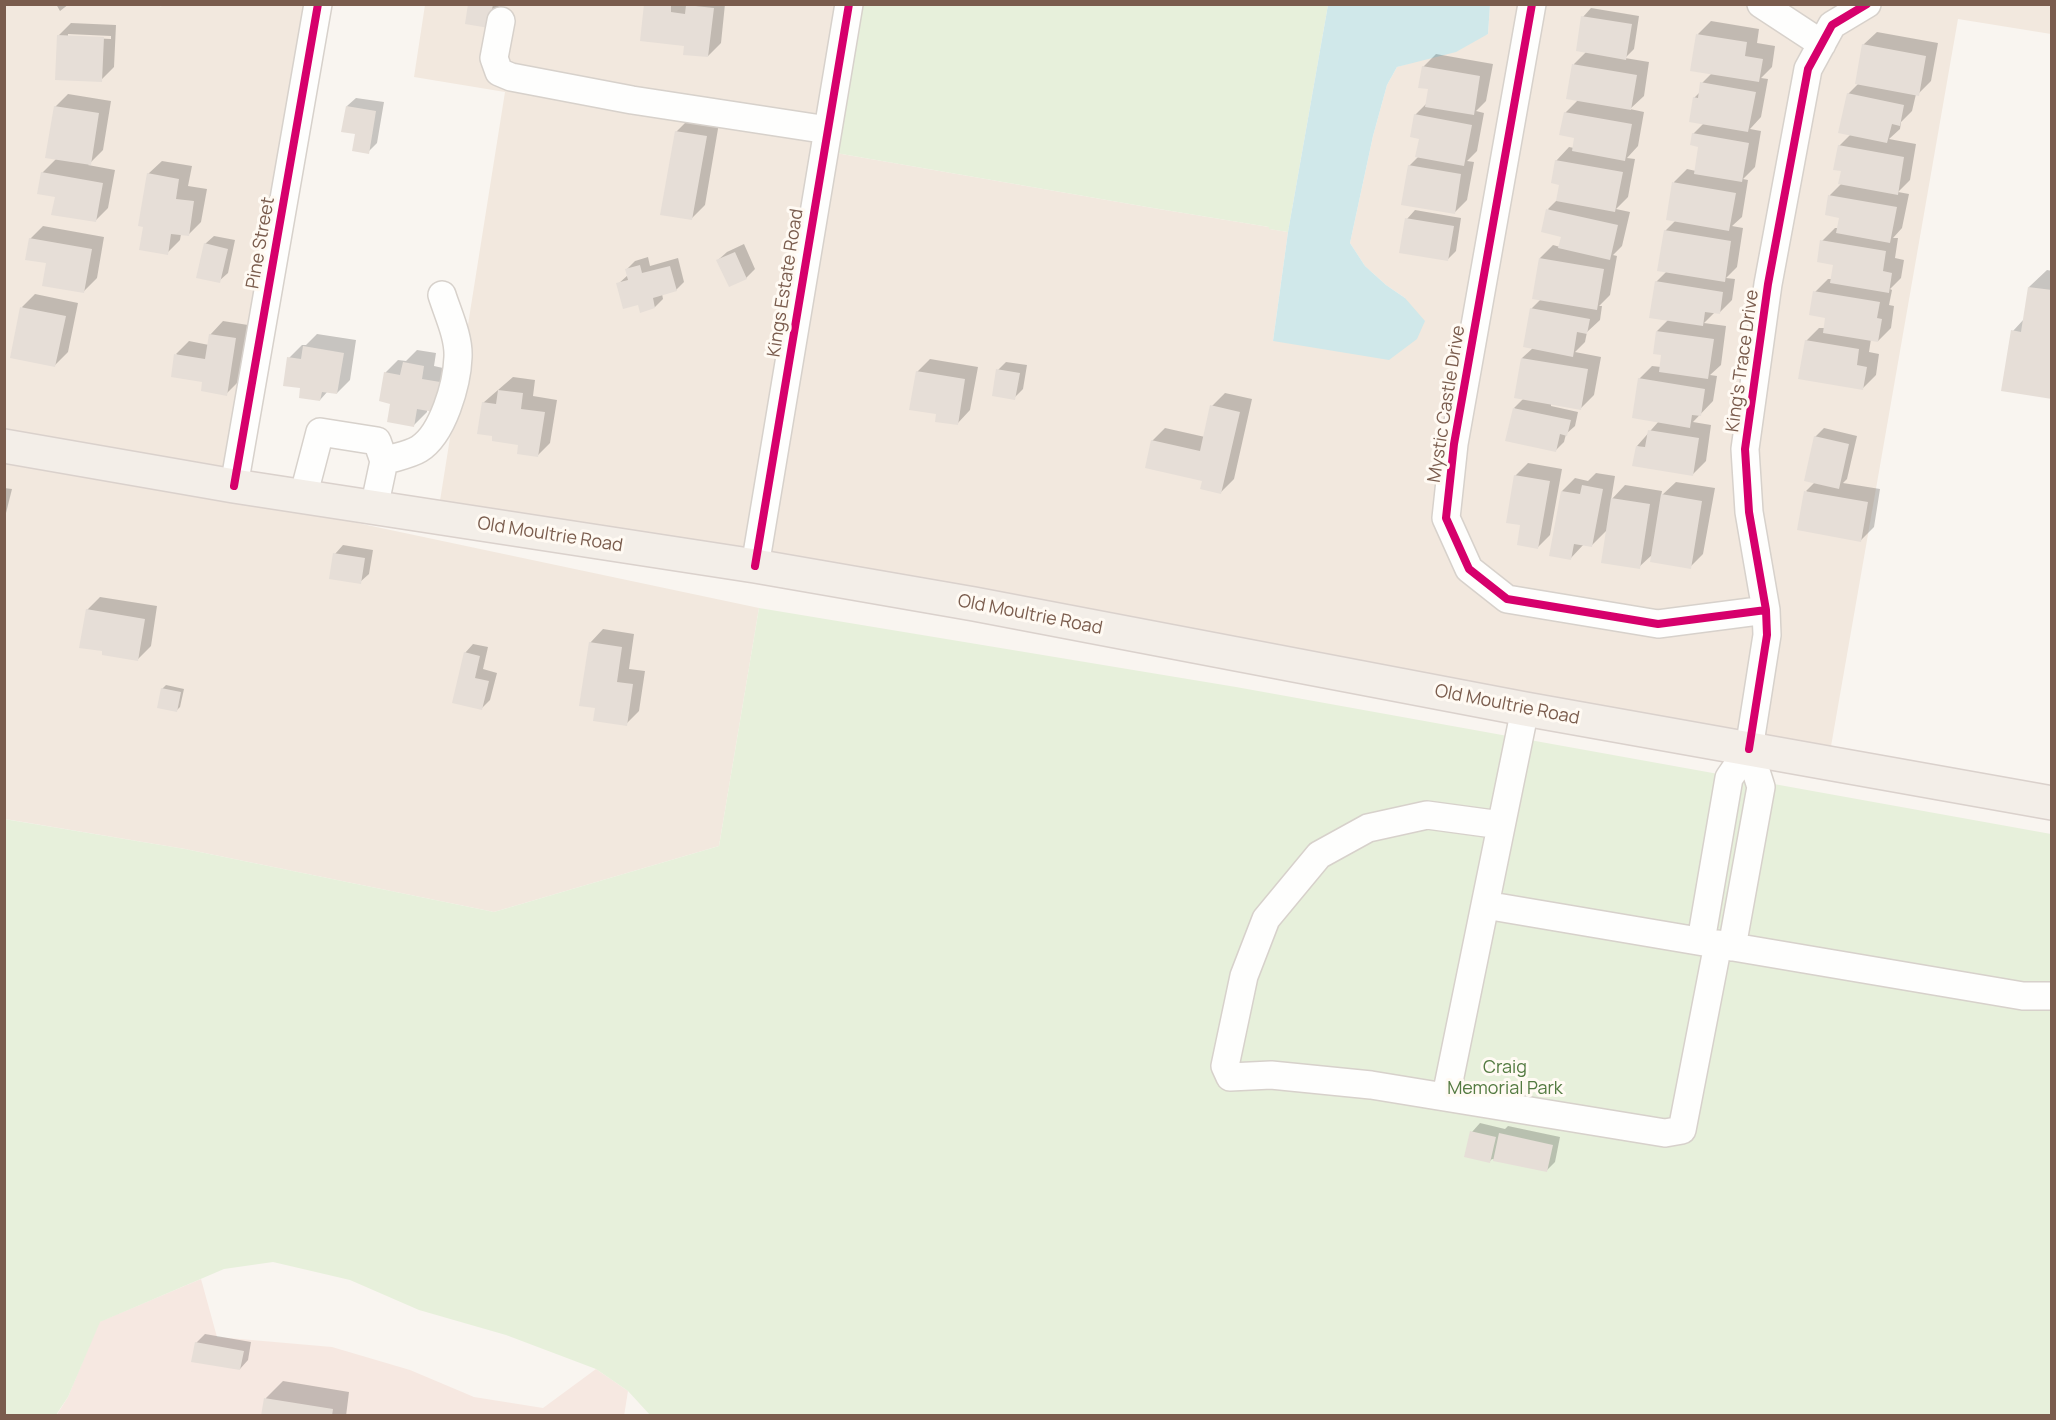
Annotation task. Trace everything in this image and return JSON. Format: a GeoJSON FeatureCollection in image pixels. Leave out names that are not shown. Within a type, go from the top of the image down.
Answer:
{"type":"FeatureCollection","features":[{"type":"Feature","properties":{"kind":"main road","name":"Old Moultrie Road"},"geometry":{"type":"LineString","coordinates":[[4,447],[303,497],[755,566],[986,606],[1525,709],[2052,803]]}},
{"type":"Feature","properties":{"kind":"street","name":"Pine Street"},"geometry":{"type":"LineString","coordinates":[[234,486],[318,4]]}},
{"type":"Feature","properties":{"kind":"street","name":"Kings Estate Road"},"geometry":{"type":"LineString","coordinates":[[755,566],[849,4]]}},
{"type":"Feature","properties":{"kind":"street","name":"Mystic Castle Drive"},"geometry":{"type":"LineString","coordinates":[[1532,4],[1454,444],[1446,518],[1469,569],[1508,599],[1658,624],[1766,610]]}},
{"type":"Feature","properties":{"kind":"street"},"geometry":{"type":"LineString","coordinates":[[1761,4],[1822,44]]}},
{"type":"Feature","properties":{"kind":"street","name":"King's Trace Drive"},"geometry":{"type":"LineString","coordinates":[[1749,749],[1767,635],[1766,610],[1749,512],[1745,449],[1768,284],[1808,69],[1832,25],[1867,4]]}},
{"type":"Feature","properties":{"kind":"street"},"geometry":{"type":"LineString","coordinates":[[501,21],[494,58],[499,72],[511,77],[632,100],[828,130]]}},
{"type":"Feature","properties":{"kind":"street"},"geometry":{"type":"LineString","coordinates":[[384,461],[418,449],[434,436],[446,409],[458,357],[456,337],[442,295]]}},
{"type":"Feature","properties":{"kind":"street"},"geometry":{"type":"LineString","coordinates":[[303,497],[320,432],[377,441],[384,461],[374,508]]}},
{"type":"Feature","properties":{"kind":"street"},"geometry":{"type":"LineString","coordinates":[[1446,1096],[1525,709]]}},
{"type":"Feature","properties":{"kind":"street"},"geometry":{"type":"LineString","coordinates":[[1501,825],[1427,816],[1368,828],[1318,855],[1266,919],[1244,976],[1225,1066],[1230,1077],[1270,1075],[1371,1084],[1665,1133],[1682,1130],[1717,944],[1729,778],[1749,749]]}},
{"type":"Feature","properties":{"kind":"street"},"geometry":{"type":"LineString","coordinates":[[1485,905],[2023,996],[2052,996]]}},
{"type":"Feature","properties":{"kind":"shaded area"},"geometry":{"type":"Polygon","coordinates":[[[159,4],[161,7],[162,4],[325,5],[244,477],[5,436],[4,5],[159,4]]]}},
{"type":"Feature","properties":{"kind":"shaded area"},"geometry":{"type":"Polygon","coordinates":[[[425,5],[837,5],[745,554],[439,507],[505,92],[414,77],[425,5]]]}},
{"type":"Feature","properties":{"kind":"shaded area"},"geometry":{"type":"Polygon","coordinates":[[[1490,5],[2051,5],[2051,34],[1958,19],[1830,752],[769,558],[836,153],[1288,232],[1273,341],[1405,298],[1365,266],[1350,243],[1373,136],[1387,85],[1397,67],[1488,34],[1490,5]]]}},
{"type":"Feature","properties":{"kind":"shaded area"},"geometry":{"type":"Polygon","coordinates":[[[4,457],[244,499],[759,608],[719,846],[494,912],[185,849],[5,819],[4,457]]]}},
{"type":"Feature","properties":{"kind":"shaded area"},"geometry":{"type":"Polygon","coordinates":[[[201,1279],[217,1337],[332,1347],[410,1370],[474,1397],[543,1408],[596,1369],[628,1391],[624,1416],[56,1416],[68,1397],[99,1322],[201,1279]]]}},
{"type":"Feature","properties":{"kind":"green space"},"geometry":{"type":"Polygon","coordinates":[[[861,5],[1328,5],[1288,232],[836,153],[861,5]]]}},
{"type":"Feature","properties":{"kind":"green space","name":"Craig Memorial Park"},"geometry":{"type":"Polygon","coordinates":[[[759,608],[1236,687],[2051,834],[2051,1415],[650,1415],[628,1391],[596,1369],[506,1335],[419,1310],[350,1280],[273,1262],[224,1269],[100,1322],[68,1397],[56,1415],[5,1415],[4,819],[185,849],[494,912],[719,846],[759,608]]]}},
{"type":"Feature","properties":{"kind":"water"},"geometry":{"type":"Polygon","coordinates":[[[1328,5],[1490,5],[1488,34],[1456,52],[1397,67],[1387,85],[1373,136],[1350,243],[1365,266],[1405,298],[1425,321],[1417,339],[1389,360],[1273,341],[1288,232],[1328,5]]]}},
{"type":"Feature","properties":{"kind":"building"},"geometry":{"type":"Polygon","coordinates":[[[468,4],[493,4],[489,28],[465,24],[468,4]]]}},
{"type":"Feature","properties":{"kind":"building"},"geometry":{"type":"Polygon","coordinates":[[[644,4],[671,4],[671,12],[685,14],[686,5],[714,8],[708,57],[683,55],[684,46],[640,41],[644,4]]]}},
{"type":"Feature","properties":{"kind":"building"},"geometry":{"type":"Polygon","coordinates":[[[1581,16],[1632,24],[1626,60],[1576,51],[1581,16]]]}},
{"type":"Feature","properties":{"kind":"building"},"geometry":{"type":"Polygon","coordinates":[[[1696,34],[1747,42],[1745,56],[1763,59],[1759,82],[1690,71],[1696,34]]]}},
{"type":"Feature","properties":{"kind":"building"},"geometry":{"type":"Polygon","coordinates":[[[57,35],[104,37],[102,82],[55,80],[57,35]]]}},
{"type":"Feature","properties":{"kind":"building"},"geometry":{"type":"Polygon","coordinates":[[[1862,44],[1926,56],[1919,96],[1855,84],[1862,44]]]}},
{"type":"Feature","properties":{"kind":"building"},"geometry":{"type":"Polygon","coordinates":[[[1572,64],[1637,75],[1631,110],[1566,99],[1572,64]]]}},
{"type":"Feature","properties":{"kind":"building"},"geometry":{"type":"Polygon","coordinates":[[[1422,66],[1480,76],[1474,115],[1425,107],[1428,89],[1418,88],[1422,66]]]}},
{"type":"Feature","properties":{"kind":"building"},"geometry":{"type":"Polygon","coordinates":[[[1700,82],[1756,92],[1748,132],[1689,122],[1693,97],[1698,98],[1700,82]]]}},
{"type":"Feature","properties":{"kind":"building"},"geometry":{"type":"Polygon","coordinates":[[[1847,93],[1904,105],[1900,126],[1892,124],[1887,143],[1838,133],[1847,93]]]}},
{"type":"Feature","properties":{"kind":"building"},"geometry":{"type":"Polygon","coordinates":[[[54,106],[99,113],[91,165],[45,158],[54,106]]]}},
{"type":"Feature","properties":{"kind":"building"},"geometry":{"type":"Polygon","coordinates":[[[346,106],[376,111],[369,154],[352,151],[355,134],[341,132],[346,106]]]}},
{"type":"Feature","properties":{"kind":"building"},"geometry":{"type":"Polygon","coordinates":[[[1564,112],[1632,124],[1625,161],[1572,151],[1574,138],[1559,135],[1564,112]]]}},
{"type":"Feature","properties":{"kind":"building"},"geometry":{"type":"Polygon","coordinates":[[[1414,114],[1472,125],[1464,166],[1415,157],[1419,139],[1410,137],[1414,114]]]}},
{"type":"Feature","properties":{"kind":"building"},"geometry":{"type":"Polygon","coordinates":[[[675,131],[707,136],[692,220],[660,215],[675,131]]]}},
{"type":"Feature","properties":{"kind":"building"},"geometry":{"type":"Polygon","coordinates":[[[1692,133],[1749,143],[1742,182],[1694,174],[1698,147],[1690,145],[1692,133]]]}},
{"type":"Feature","properties":{"kind":"building"},"geometry":{"type":"Polygon","coordinates":[[[1838,145],[1904,157],[1898,195],[1838,184],[1841,171],[1833,170],[1838,145]]]}},
{"type":"Feature","properties":{"kind":"building"},"geometry":{"type":"Polygon","coordinates":[[[1555,160],[1623,172],[1615,212],[1556,201],[1559,185],[1551,183],[1555,160]]]}},
{"type":"Feature","properties":{"kind":"building"},"geometry":{"type":"Polygon","coordinates":[[[1408,165],[1461,174],[1455,214],[1401,205],[1408,165]]]}},
{"type":"Feature","properties":{"kind":"building"},"geometry":{"type":"Polygon","coordinates":[[[41,172],[103,183],[96,222],[51,215],[55,197],[37,194],[41,172]]]}},
{"type":"Feature","properties":{"kind":"building"},"geometry":{"type":"Polygon","coordinates":[[[147,173],[179,179],[176,199],[194,201],[189,236],[171,234],[168,255],[139,250],[143,227],[138,226],[147,173]]]}},
{"type":"Feature","properties":{"kind":"building"},"geometry":{"type":"Polygon","coordinates":[[[1672,182],[1736,193],[1729,231],[1666,220],[1672,182]]]}},
{"type":"Feature","properties":{"kind":"building"},"geometry":{"type":"Polygon","coordinates":[[[1828,195],[1897,207],[1890,243],[1836,233],[1839,218],[1825,215],[1828,195]]]}},
{"type":"Feature","properties":{"kind":"building"},"geometry":{"type":"Polygon","coordinates":[[[1546,209],[1618,225],[1610,260],[1558,248],[1561,237],[1541,232],[1546,209]]]}},
{"type":"Feature","properties":{"kind":"building"},"geometry":{"type":"Polygon","coordinates":[[[1405,218],[1454,226],[1448,261],[1399,253],[1405,218]]]}},
{"type":"Feature","properties":{"kind":"building"},"geometry":{"type":"Polygon","coordinates":[[[1664,230],[1731,241],[1725,282],[1657,271],[1664,230]]]}},
{"type":"Feature","properties":{"kind":"building"},"geometry":{"type":"Polygon","coordinates":[[[29,238],[92,249],[84,293],[42,286],[46,263],[25,260],[29,238]]]}},
{"type":"Feature","properties":{"kind":"building"},"geometry":{"type":"Polygon","coordinates":[[[1820,240],[1886,251],[1883,271],[1892,273],[1889,293],[1830,283],[1833,265],[1817,262],[1820,240]]]}},
{"type":"Feature","properties":{"kind":"building"},"geometry":{"type":"Polygon","coordinates":[[[204,243],[228,249],[220,283],[196,278],[204,243]]]}},
{"type":"Feature","properties":{"kind":"building"},"geometry":{"type":"Polygon","coordinates":[[[735,252],[747,279],[729,287],[716,260],[735,252]]]}},
{"type":"Feature","properties":{"kind":"building"},"geometry":{"type":"Polygon","coordinates":[[[1539,258],[1604,269],[1597,310],[1532,299],[1539,258]]]}},
{"type":"Feature","properties":{"kind":"building"},"geometry":{"type":"Polygon","coordinates":[[[640,265],[642,273],[670,266],[677,291],[653,298],[655,308],[640,313],[638,305],[623,309],[616,283],[628,280],[625,269],[640,265]]]}},
{"type":"Feature","properties":{"kind":"building"},"geometry":{"type":"Polygon","coordinates":[[[1655,281],[1723,292],[1720,314],[1705,312],[1703,326],[1649,318],[1655,281]]]}},
{"type":"Feature","properties":{"kind":"building"},"geometry":{"type":"Polygon","coordinates":[[[2028,287],[2052,290],[2052,399],[2001,391],[2011,330],[2021,332],[2028,287]]]}},
{"type":"Feature","properties":{"kind":"building"},"geometry":{"type":"Polygon","coordinates":[[[1813,291],[1880,302],[1877,318],[1882,319],[1878,342],[1823,333],[1825,318],[1809,315],[1813,291]]]}},
{"type":"Feature","properties":{"kind":"building"},"geometry":{"type":"Polygon","coordinates":[[[20,307],[66,316],[55,367],[10,358],[20,307]]]}},
{"type":"Feature","properties":{"kind":"building"},"geometry":{"type":"Polygon","coordinates":[[[1530,308],[1590,319],[1587,334],[1577,332],[1573,357],[1523,347],[1530,308]]]}},
{"type":"Feature","properties":{"kind":"building"},"geometry":{"type":"Polygon","coordinates":[[[1656,331],[1714,339],[1708,379],[1659,372],[1661,355],[1653,354],[1656,331]]]}},
{"type":"Feature","properties":{"kind":"building"},"geometry":{"type":"Polygon","coordinates":[[[209,334],[236,338],[227,396],[201,391],[202,382],[171,377],[174,354],[205,359],[209,334]]]}},
{"type":"Feature","properties":{"kind":"building"},"geometry":{"type":"Polygon","coordinates":[[[1805,340],[1859,349],[1857,365],[1867,367],[1863,390],[1798,379],[1805,340]]]}},
{"type":"Feature","properties":{"kind":"building"},"geometry":{"type":"Polygon","coordinates":[[[303,346],[344,353],[337,394],[322,392],[320,401],[299,398],[300,388],[283,386],[287,357],[301,359],[303,346]]]}},
{"type":"Feature","properties":{"kind":"building"},"geometry":{"type":"Polygon","coordinates":[[[1521,358],[1588,369],[1581,410],[1514,398],[1521,358]]]}},
{"type":"Feature","properties":{"kind":"building"},"geometry":{"type":"Polygon","coordinates":[[[403,362],[424,366],[422,379],[440,382],[434,412],[417,409],[414,427],[387,422],[390,404],[379,401],[384,372],[400,375],[403,362]]]}},
{"type":"Feature","properties":{"kind":"building"},"geometry":{"type":"Polygon","coordinates":[[[996,369],[1020,373],[1015,400],[992,396],[996,369]]]}},
{"type":"Feature","properties":{"kind":"building"},"geometry":{"type":"Polygon","coordinates":[[[916,371],[965,379],[958,425],[935,422],[936,414],[909,410],[916,371]]]}},
{"type":"Feature","properties":{"kind":"building"},"geometry":{"type":"Polygon","coordinates":[[[1638,378],[1705,389],[1701,416],[1692,415],[1690,428],[1632,418],[1638,378]]]}},
{"type":"Feature","properties":{"kind":"building"},"geometry":{"type":"Polygon","coordinates":[[[498,390],[523,393],[521,409],[545,412],[538,457],[517,454],[518,445],[492,441],[492,436],[477,434],[482,402],[496,404],[498,390]]]}},
{"type":"Feature","properties":{"kind":"building"},"geometry":{"type":"Polygon","coordinates":[[[1210,405],[1240,412],[1221,494],[1200,489],[1202,481],[1145,468],[1151,440],[1200,451],[1210,405]]]}},
{"type":"Feature","properties":{"kind":"building"},"geometry":{"type":"Polygon","coordinates":[[[1513,408],[1571,420],[1567,436],[1560,434],[1556,452],[1505,441],[1513,408]]]}},
{"type":"Feature","properties":{"kind":"building"},"geometry":{"type":"Polygon","coordinates":[[[1648,430],[1699,438],[1693,476],[1632,466],[1636,446],[1645,447],[1648,430]]]}},
{"type":"Feature","properties":{"kind":"building"},"geometry":{"type":"Polygon","coordinates":[[[1814,436],[1849,444],[1839,489],[1804,481],[1814,436]]]}},
{"type":"Feature","properties":{"kind":"building"},"geometry":{"type":"Polygon","coordinates":[[[1514,475],[1550,481],[1538,549],[1517,545],[1520,525],[1506,523],[1514,475]]]}},
{"type":"Feature","properties":{"kind":"building"},"geometry":{"type":"Polygon","coordinates":[[[1582,485],[1603,489],[1592,547],[1574,544],[1571,560],[1549,556],[1561,491],[1580,494],[1582,485]]]}},
{"type":"Feature","properties":{"kind":"building"},"geometry":{"type":"Polygon","coordinates":[[[1804,491],[1868,502],[1861,542],[1797,530],[1804,491]]]}},
{"type":"Feature","properties":{"kind":"building"},"geometry":{"type":"Polygon","coordinates":[[[1661,494],[1702,501],[1691,569],[1650,562],[1661,494]]]}},
{"type":"Feature","properties":{"kind":"building"},"geometry":{"type":"Polygon","coordinates":[[[1611,498],[1650,504],[1640,569],[1601,563],[1611,498]]]}},
{"type":"Feature","properties":{"kind":"building"},"geometry":{"type":"Polygon","coordinates":[[[333,553],[365,558],[361,584],[329,579],[333,553]]]}},
{"type":"Feature","properties":{"kind":"building"},"geometry":{"type":"Polygon","coordinates":[[[86,609],[145,619],[138,661],[102,655],[102,651],[79,648],[86,609]]]}},
{"type":"Feature","properties":{"kind":"building"},"geometry":{"type":"Polygon","coordinates":[[[589,642],[622,647],[617,682],[633,684],[627,726],[593,721],[595,708],[579,706],[589,642]]]}},
{"type":"Feature","properties":{"kind":"building"},"geometry":{"type":"Polygon","coordinates":[[[464,652],[480,656],[475,678],[489,681],[482,710],[452,703],[464,652]]]}},
{"type":"Feature","properties":{"kind":"building"},"geometry":{"type":"Polygon","coordinates":[[[161,688],[181,692],[177,712],[157,708],[161,688]]]}},
{"type":"Feature","properties":{"kind":"building"},"geometry":{"type":"Polygon","coordinates":[[[1470,1131],[1496,1137],[1490,1163],[1464,1157],[1470,1131]]]}},
{"type":"Feature","properties":{"kind":"building"},"geometry":{"type":"Polygon","coordinates":[[[1499,1133],[1553,1145],[1547,1172],[1493,1161],[1499,1133]]]}},
{"type":"Feature","properties":{"kind":"building"},"geometry":{"type":"Polygon","coordinates":[[[195,1342],[244,1351],[240,1370],[191,1362],[195,1342]]]}},
{"type":"Feature","properties":{"kind":"building"},"geometry":{"type":"Polygon","coordinates":[[[264,1398],[333,1409],[332,1416],[261,1416],[264,1398]]]}},
{"type":"Feature","properties":{"kind":"cycle path"},"geometry":{"type":"LineString","coordinates":[[234,486],[318,4]]}},
{"type":"Feature","properties":{"kind":"cycle path"},"geometry":{"type":"LineString","coordinates":[[755,566],[849,4]]}},
{"type":"Feature","properties":{"kind":"cycle path"},"geometry":{"type":"LineString","coordinates":[[1532,4],[1454,444],[1446,518],[1469,569],[1507,599],[1658,624],[1766,610]]}},
{"type":"Feature","properties":{"kind":"cycle path"},"geometry":{"type":"LineString","coordinates":[[1749,749],[1767,635],[1766,610],[1749,512],[1745,449],[1768,284],[1808,69],[1832,25],[1867,4]]}}]}
